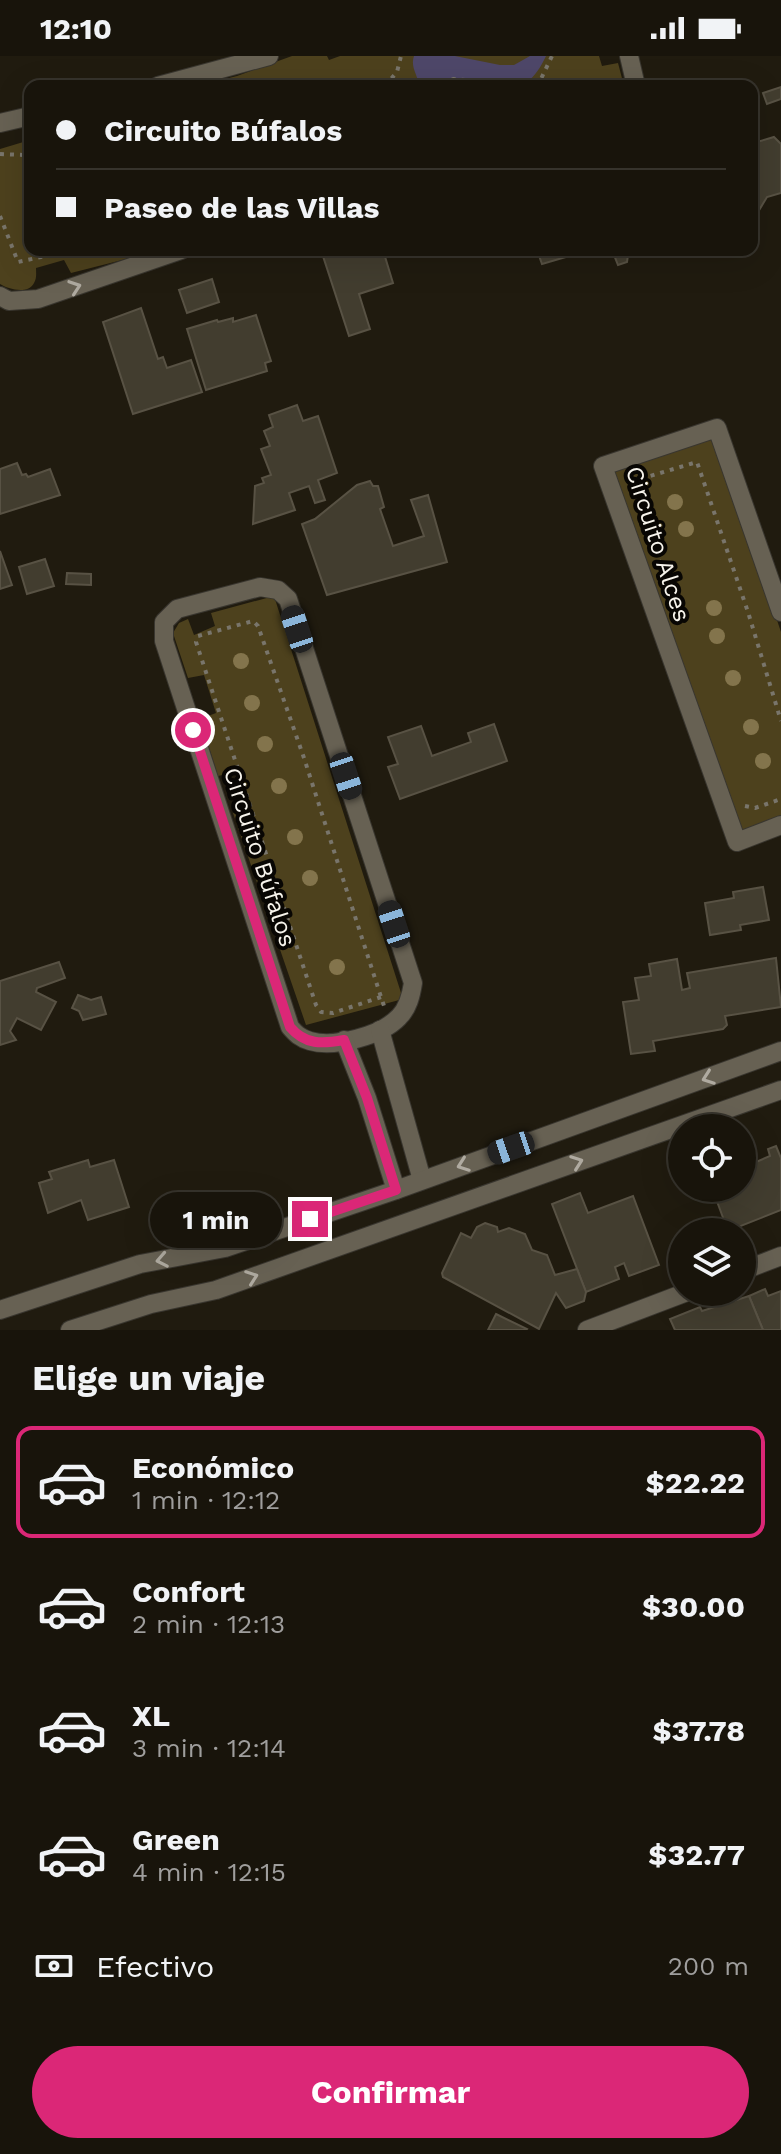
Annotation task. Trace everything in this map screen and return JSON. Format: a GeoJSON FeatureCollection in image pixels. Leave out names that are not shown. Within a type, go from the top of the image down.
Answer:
{"type":"FeatureCollection","features":[{"type":"Feature","properties":{"kind":"street"},"geometry":{"type":"LineString","coordinates":[[180,80],[269,56]]}},
{"type":"Feature","properties":{"kind":"street"},"geometry":{"type":"LineString","coordinates":[[629,56],[635,80]]}},
{"type":"Feature","properties":{"kind":"street"},"geometry":{"type":"LineString","coordinates":[[0,123],[24,117]]}},
{"type":"Feature","properties":{"kind":"street"},"geometry":{"type":"LineString","coordinates":[[0,296],[9,301],[38,299],[163,256]]}},
{"type":"Feature","properties":{"kind":"street","name":"Circuito Alces"},"geometry":{"type":"LineString","coordinates":[[781,612],[717,428],[603,466],[737,842],[781,825]]}},
{"type":"Feature","properties":{"kind":"street","name":"Circuito Búfalos"},"geometry":{"type":"LineString","coordinates":[[260,587],[278,590],[288,599],[413,983],[408,1005],[398,1019],[385,1027],[324,1044],[299,1037],[290,1027],[164,641],[164,622],[177,609],[260,587]]}},
{"type":"Feature","properties":{"kind":"street"},"geometry":{"type":"LineString","coordinates":[[385,1027],[396,1089],[422,1180]]}},
{"type":"Feature","properties":{"kind":"street"},"geometry":{"type":"LineString","coordinates":[[344,1040],[367,1098],[396,1190]]}},
{"type":"Feature","properties":{"kind":"street"},"geometry":{"type":"LineString","coordinates":[[0,1310],[140,1264],[225,1248],[396,1190],[781,1051]]}},
{"type":"Feature","properties":{"kind":"street"},"geometry":{"type":"LineString","coordinates":[[367,1098],[396,1089]]}},
{"type":"Feature","properties":{"kind":"street"},"geometry":{"type":"LineString","coordinates":[[70,1330],[151,1304],[216,1290],[781,1090]]}},
{"type":"Feature","properties":{"kind":"street"},"geometry":{"type":"LineString","coordinates":[[756,1266],[781,1256]]}},
{"type":"Feature","properties":{"kind":"street"},"geometry":{"type":"LineString","coordinates":[[587,1330],[668,1299]]}},
{"type":"Feature","properties":{"kind":"path"},"geometry":{"type":"LineString","coordinates":[[390,80],[397,72],[401,56]]}},
{"type":"Feature","properties":{"kind":"path"},"geometry":{"type":"LineString","coordinates":[[542,80],[552,56]]}},
{"type":"Feature","properties":{"kind":"path"},"geometry":{"type":"LineString","coordinates":[[0,154],[24,155]]}},
{"type":"Feature","properties":{"kind":"path"},"geometry":{"type":"LineString","coordinates":[[0,216],[12,254],[18,262],[45,256]]}},
{"type":"Feature","properties":{"kind":"path"},"geometry":{"type":"LineString","coordinates":[[664,576],[637,487],[640,479],[697,462],[781,721]]}},
{"type":"Feature","properties":{"kind":"path"},"geometry":{"type":"LineString","coordinates":[[381,997],[333,1013],[321,1012],[316,1005],[214,699],[196,642],[198,636],[237,623],[253,621],[258,626],[381,997],[385,1027]]}},
{"type":"Feature","properties":{"kind":"path"},"geometry":{"type":"LineString","coordinates":[[740,800],[747,808],[781,799]]}},
{"type":"Feature","properties":{"kind":"shaded area"},"geometry":{"type":"Polygon","coordinates":[[[292,56],[327,56],[329,60],[340,56],[599,56],[602,66],[618,63],[622,80],[221,80],[292,56]]]}},
{"type":"Feature","properties":{"kind":"shaded area"},"geometry":{"type":"Polygon","coordinates":[[[414,56],[455,56],[514,65],[530,56],[546,56],[528,80],[417,80],[414,56]]]}},
{"type":"Feature","properties":{"kind":"shaded area"},"geometry":{"type":"Polygon","coordinates":[[[24,142],[24,256],[138,256],[71,273],[64,260],[36,268],[35,281],[27,289],[13,289],[0,284],[0,149],[24,142]]]}},
{"type":"Feature","properties":{"kind":"shaded area"},"geometry":{"type":"Polygon","coordinates":[[[715,436],[781,632],[781,819],[740,835],[612,470],[715,436]]]}},
{"type":"Feature","properties":{"kind":"shaded area"},"geometry":{"type":"Polygon","coordinates":[[[274,596],[403,999],[306,1025],[233,813],[246,808],[236,772],[218,776],[200,719],[216,713],[204,675],[188,678],[173,633],[179,623],[188,619],[194,635],[215,626],[211,613],[274,596]]]}},
{"type":"Feature","properties":{"kind":"building"},"geometry":{"type":"Polygon","coordinates":[[[781,87],[781,99],[767,104],[763,93],[781,87]]]}},
{"type":"Feature","properties":{"kind":"building"},"geometry":{"type":"Polygon","coordinates":[[[774,137],[781,144],[781,193],[767,197],[758,212],[758,142],[774,137]]]}},
{"type":"Feature","properties":{"kind":"building"},"geometry":{"type":"Polygon","coordinates":[[[323,256],[385,256],[393,283],[359,294],[370,329],[349,336],[323,256]]]}},
{"type":"Feature","properties":{"kind":"building"},"geometry":{"type":"Polygon","coordinates":[[[539,256],[569,256],[542,264],[539,256]]]}},
{"type":"Feature","properties":{"kind":"building"},"geometry":{"type":"Polygon","coordinates":[[[614,256],[628,256],[627,262],[618,265],[614,256]]]}},
{"type":"Feature","properties":{"kind":"building"},"geometry":{"type":"Polygon","coordinates":[[[212,279],[219,302],[187,313],[179,290],[212,279]]]}},
{"type":"Feature","properties":{"kind":"building"},"geometry":{"type":"Polygon","coordinates":[[[141,308],[158,359],[163,357],[167,368],[191,360],[202,392],[133,414],[103,322],[141,308]]]}},
{"type":"Feature","properties":{"kind":"building"},"geometry":{"type":"Polygon","coordinates":[[[256,315],[271,361],[265,363],[267,371],[206,390],[187,329],[217,320],[233,318],[233,322],[256,315]]]}},
{"type":"Feature","properties":{"kind":"building"},"geometry":{"type":"Polygon","coordinates":[[[297,405],[303,421],[318,416],[337,473],[318,480],[325,500],[315,503],[309,486],[289,493],[295,510],[253,524],[255,486],[264,483],[262,478],[271,475],[261,449],[270,446],[264,431],[273,427],[269,415],[297,405]]]}},
{"type":"Feature","properties":{"kind":"building"},"geometry":{"type":"Polygon","coordinates":[[[17,463],[22,475],[28,477],[50,469],[60,495],[0,514],[0,469],[17,463]]]}},
{"type":"Feature","properties":{"kind":"building"},"geometry":{"type":"Polygon","coordinates":[[[370,481],[373,486],[378,486],[384,507],[380,509],[393,546],[424,536],[411,500],[428,495],[447,562],[327,595],[302,524],[315,519],[357,485],[370,481]]]}},
{"type":"Feature","properties":{"kind":"building"},"geometry":{"type":"Polygon","coordinates":[[[0,551],[12,585],[0,589],[0,551]]]}},
{"type":"Feature","properties":{"kind":"building"},"geometry":{"type":"Polygon","coordinates":[[[45,559],[54,586],[27,594],[19,567],[45,559]]]}},
{"type":"Feature","properties":{"kind":"building"},"geometry":{"type":"Polygon","coordinates":[[[67,573],[91,574],[91,585],[66,584],[67,573]]]}},
{"type":"Feature","properties":{"kind":"building"},"geometry":{"type":"Polygon","coordinates":[[[494,724],[507,761],[400,799],[388,767],[398,764],[388,737],[421,726],[432,756],[471,742],[468,733],[494,724]]]}},
{"type":"Feature","properties":{"kind":"building"},"geometry":{"type":"Polygon","coordinates":[[[763,887],[769,920],[740,925],[741,930],[710,935],[705,903],[734,898],[733,892],[763,887]]]}},
{"type":"Feature","properties":{"kind":"building"},"geometry":{"type":"Polygon","coordinates":[[[776,958],[781,1007],[725,1016],[727,1025],[723,1029],[653,1041],[655,1051],[631,1054],[623,1002],[639,1000],[635,978],[651,976],[649,964],[677,959],[682,990],[690,988],[687,973],[776,958]]]}},
{"type":"Feature","properties":{"kind":"building"},"geometry":{"type":"Polygon","coordinates":[[[59,962],[65,978],[37,988],[36,992],[56,1002],[41,1030],[17,1018],[10,1031],[16,1040],[0,1045],[0,981],[59,962]]]}},
{"type":"Feature","properties":{"kind":"building"},"geometry":{"type":"Polygon","coordinates":[[[78,995],[91,1000],[101,997],[106,1014],[83,1020],[79,1011],[72,1008],[78,995]]]}},
{"type":"Feature","properties":{"kind":"building"},"geometry":{"type":"Polygon","coordinates":[[[776,1146],[781,1158],[781,1210],[756,1220],[723,1218],[717,1202],[756,1202],[756,1162],[770,1156],[768,1149],[776,1146]]]}},
{"type":"Feature","properties":{"kind":"building"},"geometry":{"type":"Polygon","coordinates":[[[88,1160],[90,1167],[114,1160],[129,1207],[88,1220],[81,1200],[48,1213],[39,1183],[52,1179],[49,1172],[88,1160]]]}},
{"type":"Feature","properties":{"kind":"building"},"geometry":{"type":"Polygon","coordinates":[[[580,1193],[588,1213],[633,1196],[659,1265],[629,1276],[624,1263],[615,1267],[619,1279],[586,1292],[552,1204],[580,1193]]]}},
{"type":"Feature","properties":{"kind":"building"},"geometry":{"type":"Polygon","coordinates":[[[485,1223],[497,1227],[498,1232],[509,1228],[525,1234],[532,1250],[547,1255],[555,1275],[577,1269],[586,1292],[584,1301],[566,1308],[556,1293],[539,1329],[443,1277],[442,1273],[461,1233],[471,1238],[477,1227],[485,1223]]]}},
{"type":"Feature","properties":{"kind":"building"},"geometry":{"type":"Polygon","coordinates":[[[765,1289],[768,1296],[781,1291],[781,1330],[763,1330],[753,1306],[756,1306],[756,1293],[765,1289]]]}},
{"type":"Feature","properties":{"kind":"building"},"geometry":{"type":"Polygon","coordinates":[[[718,1306],[753,1306],[763,1330],[675,1330],[670,1319],[700,1307],[702,1311],[718,1306]]]}},
{"type":"Feature","properties":{"kind":"building"},"geometry":{"type":"Polygon","coordinates":[[[496,1314],[527,1329],[488,1330],[496,1314]]]}},
{"type":"Feature","properties":{"kind":"route"},"geometry":{"type":"LineString","coordinates":[[193,730],[290,1027],[299,1037],[312,1042],[324,1044],[344,1040],[367,1098],[396,1190],[310,1219]]}}]}
